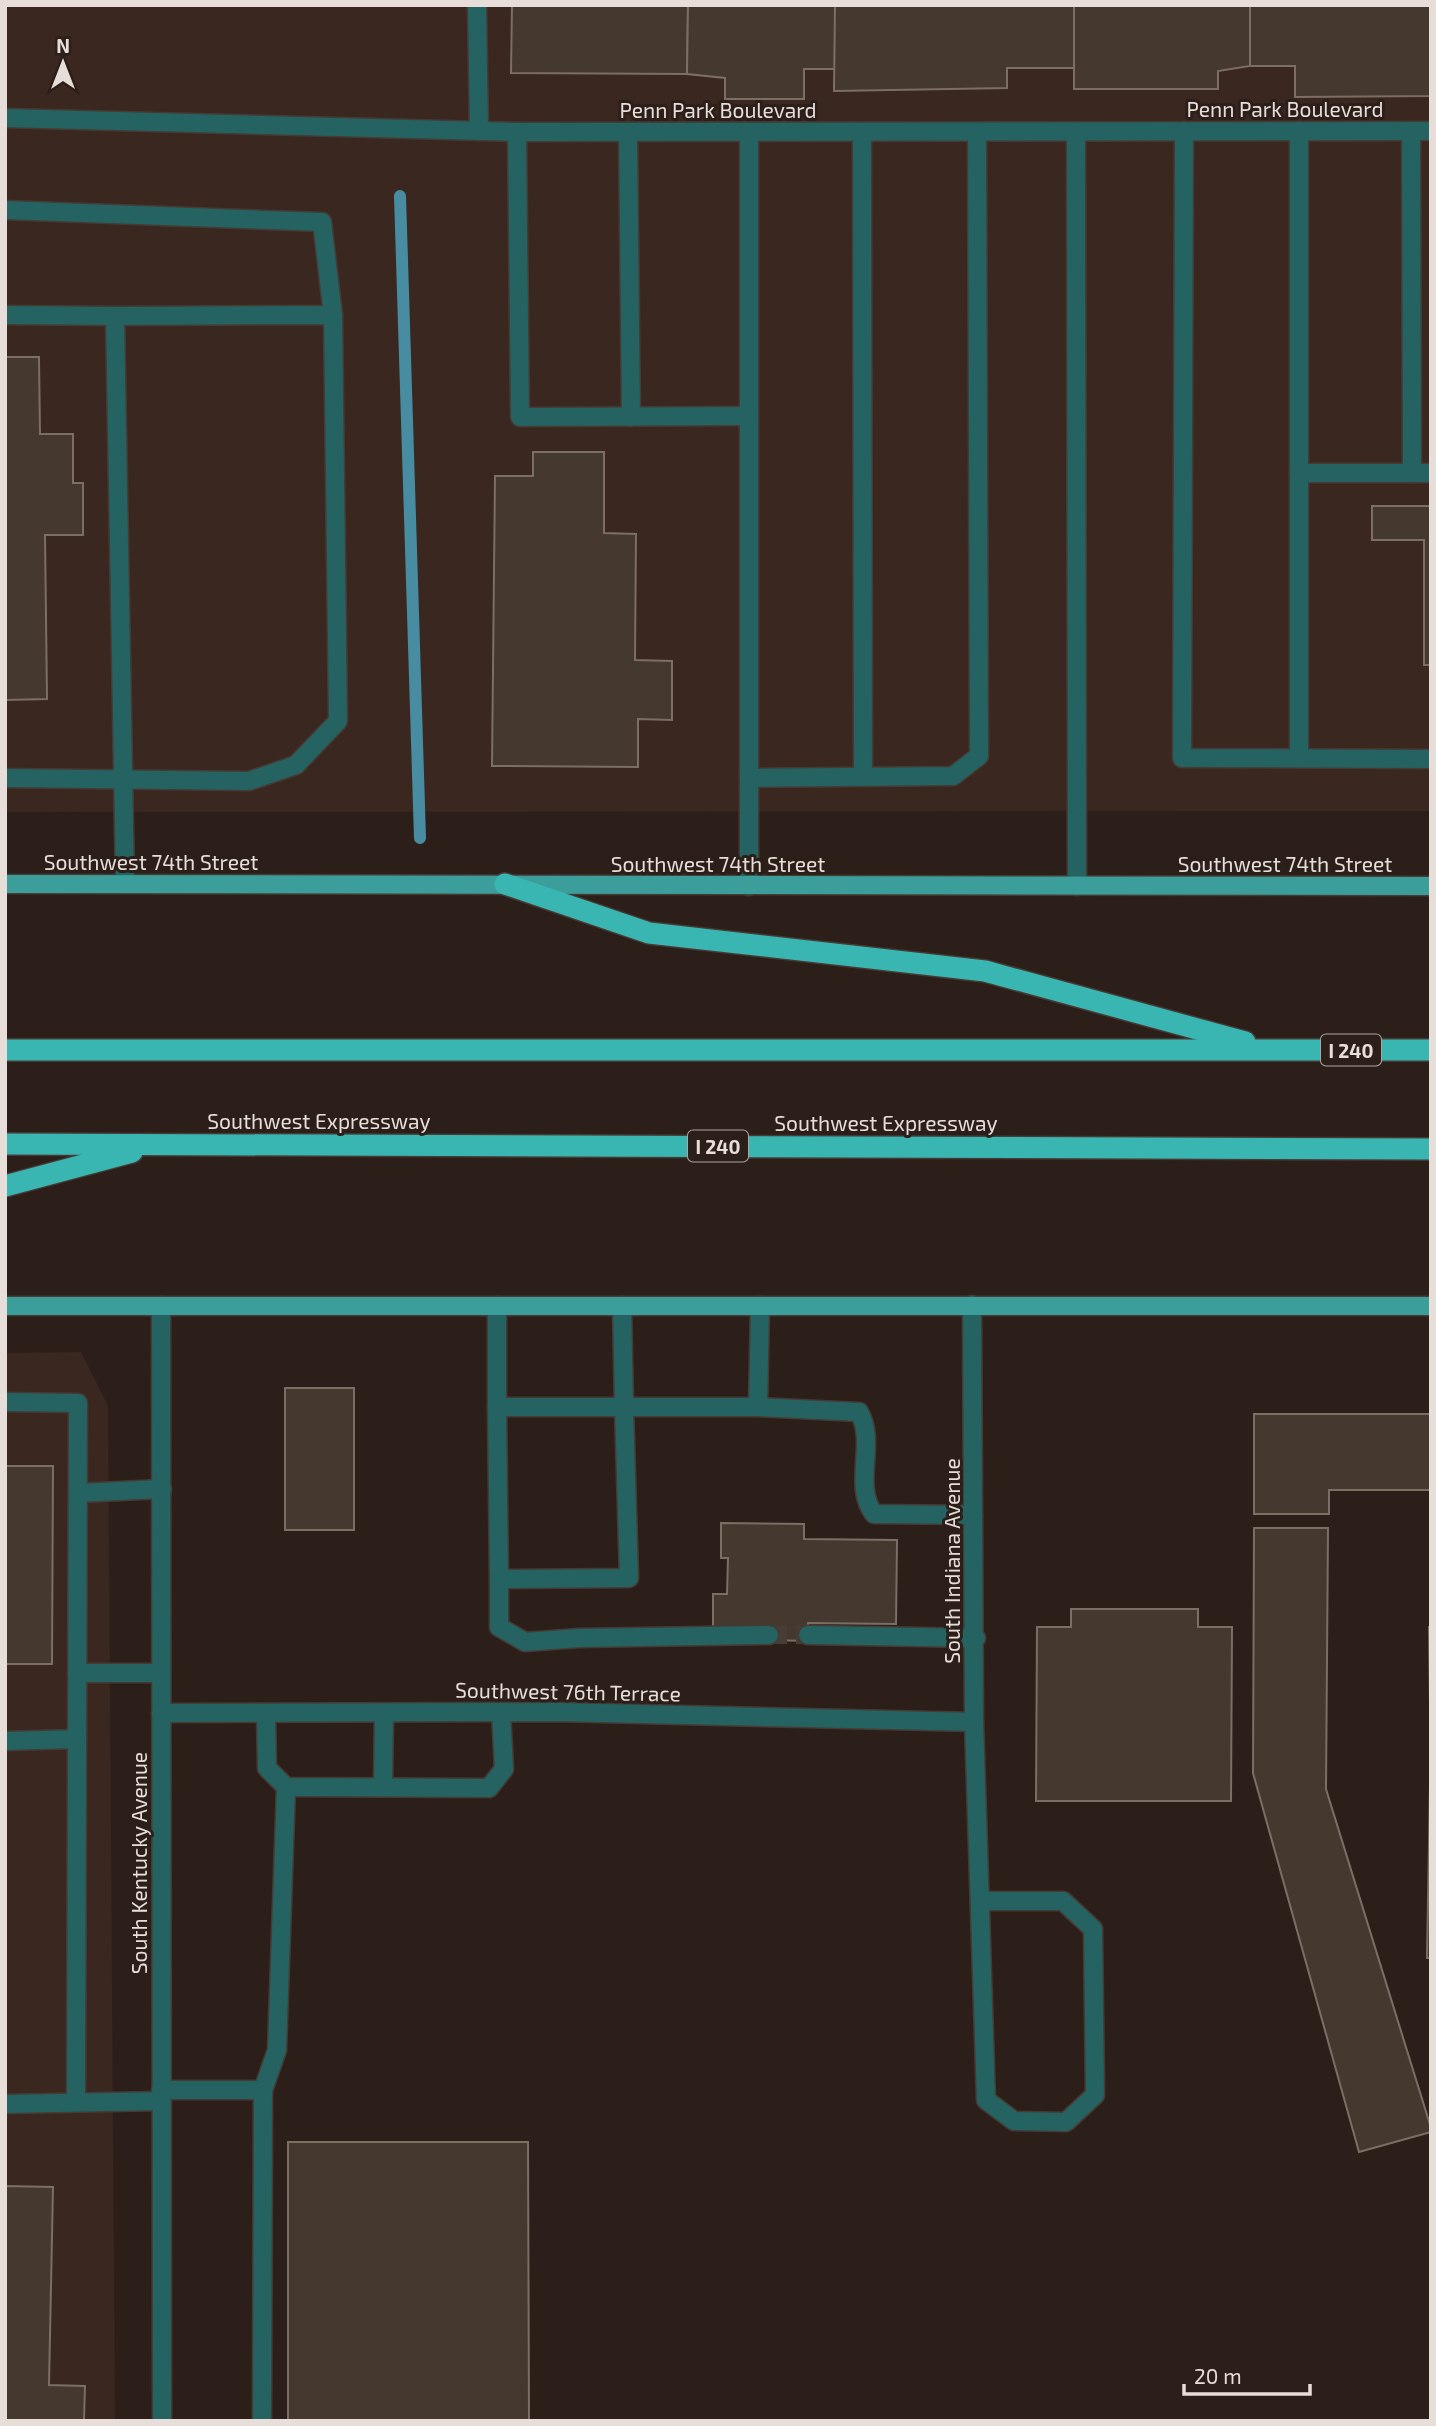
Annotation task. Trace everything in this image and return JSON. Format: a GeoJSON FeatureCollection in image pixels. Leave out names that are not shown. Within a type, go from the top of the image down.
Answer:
{"type":"FeatureCollection","features":[{"type":"Feature","properties":{"kind":"highway"},"geometry":{"type":"LineString","coordinates":[[505,884],[649,933],[985,971],[1271,1049]]}},
{"type":"Feature","properties":{"kind":"highway","name":"I 240"},"geometry":{"type":"LineString","coordinates":[[5,1050],[1431,1050]]}},
{"type":"Feature","properties":{"kind":"highway","name":"Southwest Expressway"},"geometry":{"type":"LineString","coordinates":[[5,1144],[1431,1149]]}},
{"type":"Feature","properties":{"kind":"highway"},"geometry":{"type":"LineString","coordinates":[[5,1186],[160,1144]]}},
{"type":"Feature","properties":{"kind":"main road","name":"Southwest 74th Street"},"geometry":{"type":"LineString","coordinates":[[5,884],[1431,886]]}},
{"type":"Feature","properties":{"kind":"main road"},"geometry":{"type":"LineString","coordinates":[[5,1306],[1431,1306]]}},
{"type":"Feature","properties":{"kind":"street"},"geometry":{"type":"LineString","coordinates":[[477,5],[479,131]]}},
{"type":"Feature","properties":{"kind":"street","name":"Penn Park Boulevard"},"geometry":{"type":"LineString","coordinates":[[5,118],[517,132],[1431,131]]}},
{"type":"Feature","properties":{"kind":"street"},"geometry":{"type":"LineString","coordinates":[[1184,131],[1182,758],[1431,759]]}},
{"type":"Feature","properties":{"kind":"street"},"geometry":{"type":"LineString","coordinates":[[1299,131],[1299,758]]}},
{"type":"Feature","properties":{"kind":"street"},"geometry":{"type":"LineString","coordinates":[[1411,131],[1412,473]]}},
{"type":"Feature","properties":{"kind":"street"},"geometry":{"type":"LineString","coordinates":[[517,132],[520,417],[749,416]]}},
{"type":"Feature","properties":{"kind":"street"},"geometry":{"type":"LineString","coordinates":[[628,132],[631,416]]}},
{"type":"Feature","properties":{"kind":"street"},"geometry":{"type":"LineString","coordinates":[[749,132],[749,886]]}},
{"type":"Feature","properties":{"kind":"street"},"geometry":{"type":"LineString","coordinates":[[862,132],[863,777]]}},
{"type":"Feature","properties":{"kind":"street"},"geometry":{"type":"LineString","coordinates":[[749,778],[953,776],[979,755],[977,132]]}},
{"type":"Feature","properties":{"kind":"street"},"geometry":{"type":"LineString","coordinates":[[1076,132],[1077,886]]}},
{"type":"Feature","properties":{"kind":"street"},"geometry":{"type":"LineString","coordinates":[[5,210],[322,222],[333,315],[338,721],[296,765],[250,781],[123,782],[5,778]]}},
{"type":"Feature","properties":{"kind":"street"},"geometry":{"type":"LineString","coordinates":[[5,315],[333,315]]}},
{"type":"Feature","properties":{"kind":"street"},"geometry":{"type":"LineString","coordinates":[[115,316],[125,884]]}},
{"type":"Feature","properties":{"kind":"street"},"geometry":{"type":"LineString","coordinates":[[1299,474],[1431,473]]}},
{"type":"Feature","properties":{"kind":"street","name":"South Indiana Avenue"},"geometry":{"type":"LineString","coordinates":[[972,1305],[976,1638],[974,1722],[986,2099],[1014,2121],[1066,2122],[1095,2095],[1093,1929],[1063,1901],[980,1901]]}},
{"type":"Feature","properties":{"kind":"street","name":"South Kentucky Avenue"},"geometry":{"type":"LineString","coordinates":[[161,1306],[162,2421]]}},
{"type":"Feature","properties":{"kind":"street"},"geometry":{"type":"LineString","coordinates":[[497,1306],[499,1627],[525,1642],[579,1638],[769,1635]]}},
{"type":"Feature","properties":{"kind":"street"},"geometry":{"type":"LineString","coordinates":[[499,1579],[629,1578],[622,1306]]}},
{"type":"Feature","properties":{"kind":"street"},"geometry":{"type":"LineString","coordinates":[[758,1408],[760,1306]]}},
{"type":"Feature","properties":{"kind":"street"},"geometry":{"type":"LineString","coordinates":[[5,1402],[78,1403],[76,2102]]}},
{"type":"Feature","properties":{"kind":"street"},"geometry":{"type":"LineString","coordinates":[[497,1408],[758,1408],[859,1412],[865,1423],[865,1495],[874,1514],[973,1515]]}},
{"type":"Feature","properties":{"kind":"street"},"geometry":{"type":"LineString","coordinates":[[78,1493],[162,1489]]}},
{"type":"Feature","properties":{"kind":"street"},"geometry":{"type":"LineString","coordinates":[[808,1635],[976,1638]]}},
{"type":"Feature","properties":{"kind":"street"},"geometry":{"type":"LineString","coordinates":[[77,1673],[161,1673]]}},
{"type":"Feature","properties":{"kind":"street"},"geometry":{"type":"LineString","coordinates":[[266,1713],[267,1768],[286,1787],[489,1788],[504,1769],[501,1712]]}},
{"type":"Feature","properties":{"kind":"street","name":"Southwest 76th Terrace"},"geometry":{"type":"LineString","coordinates":[[161,1713],[501,1712],[974,1722]]}},
{"type":"Feature","properties":{"kind":"street"},"geometry":{"type":"LineString","coordinates":[[383,1787],[384,1713]]}},
{"type":"Feature","properties":{"kind":"street"},"geometry":{"type":"LineString","coordinates":[[5,1741],[77,1740]]}},
{"type":"Feature","properties":{"kind":"street"},"geometry":{"type":"LineString","coordinates":[[262,2421],[263,2090],[277,2050],[286,1787]]}},
{"type":"Feature","properties":{"kind":"street"},"geometry":{"type":"LineString","coordinates":[[5,2104],[263,2090]]}},
{"type":"Feature","properties":{"kind":"shaded area"},"geometry":{"type":"Polygon","coordinates":[[[5,5],[1431,5],[1431,811],[5,812],[5,5]]]}},
{"type":"Feature","properties":{"kind":"shaded area"},"geometry":{"type":"Polygon","coordinates":[[[81,1352],[108,1406],[115,2421],[5,2421],[5,1353],[81,1352]]]}},
{"type":"Feature","properties":{"kind":"building"},"geometry":{"type":"Polygon","coordinates":[[[512,5],[688,5],[687,74],[511,73],[512,5]]]}},
{"type":"Feature","properties":{"kind":"building"},"geometry":{"type":"Polygon","coordinates":[[[688,5],[835,5],[835,69],[804,69],[804,99],[725,99],[725,78],[687,74],[688,5]]]}},
{"type":"Feature","properties":{"kind":"building"},"geometry":{"type":"Polygon","coordinates":[[[835,5],[1074,5],[1074,68],[1007,68],[1007,88],[834,91],[835,5]]]}},
{"type":"Feature","properties":{"kind":"building"},"geometry":{"type":"Polygon","coordinates":[[[1074,5],[1250,5],[1250,66],[1218,71],[1218,89],[1074,89],[1074,5]]]}},
{"type":"Feature","properties":{"kind":"building"},"geometry":{"type":"Polygon","coordinates":[[[1250,5],[1431,5],[1431,96],[1295,97],[1295,66],[1250,66],[1250,5]]]}},
{"type":"Feature","properties":{"kind":"building"},"geometry":{"type":"Polygon","coordinates":[[[5,357],[39,357],[40,434],[73,434],[73,483],[83,483],[83,535],[45,535],[47,699],[5,700],[5,357]]]}},
{"type":"Feature","properties":{"kind":"building"},"geometry":{"type":"Polygon","coordinates":[[[533,452],[604,452],[604,533],[636,534],[635,660],[672,661],[672,720],[638,719],[638,767],[492,766],[495,476],[533,476],[533,452]]]}},
{"type":"Feature","properties":{"kind":"building"},"geometry":{"type":"Polygon","coordinates":[[[1372,506],[1431,506],[1431,665],[1424,665],[1424,540],[1372,540],[1372,506]]]}},
{"type":"Feature","properties":{"kind":"building"},"geometry":{"type":"Polygon","coordinates":[[[285,1388],[354,1388],[354,1530],[285,1530],[285,1388]]]}},
{"type":"Feature","properties":{"kind":"building"},"geometry":{"type":"Polygon","coordinates":[[[1254,1414],[1431,1414],[1431,1490],[1329,1490],[1329,1514],[1254,1514],[1254,1414]]]}},
{"type":"Feature","properties":{"kind":"building"},"geometry":{"type":"Polygon","coordinates":[[[5,1466],[53,1466],[52,1664],[5,1664],[5,1466]]]}},
{"type":"Feature","properties":{"kind":"building"},"geometry":{"type":"Polygon","coordinates":[[[721,1523],[804,1524],[804,1539],[897,1540],[896,1624],[808,1623],[808,1641],[769,1640],[713,1628],[713,1594],[727,1594],[728,1558],[721,1558],[721,1523]]]}},
{"type":"Feature","properties":{"kind":"building"},"geometry":{"type":"Polygon","coordinates":[[[1254,1528],[1328,1528],[1326,1789],[1431,2128],[1431,2132],[1359,2152],[1253,1773],[1254,1528]]]}},
{"type":"Feature","properties":{"kind":"building"},"geometry":{"type":"Polygon","coordinates":[[[1071,1609],[1198,1609],[1198,1627],[1232,1627],[1231,1801],[1036,1801],[1037,1627],[1071,1627],[1071,1609]]]}},
{"type":"Feature","properties":{"kind":"building"},"geometry":{"type":"Polygon","coordinates":[[[1429,1627],[1431,1627],[1431,1777],[1429,1627]]]}},
{"type":"Feature","properties":{"kind":"building"},"geometry":{"type":"Polygon","coordinates":[[[1430,1785],[1431,1958],[1427,1958],[1430,1785]]]}},
{"type":"Feature","properties":{"kind":"building"},"geometry":{"type":"Polygon","coordinates":[[[288,2142],[528,2142],[529,2421],[288,2421],[288,2142]]]}},
{"type":"Feature","properties":{"kind":"building"},"geometry":{"type":"Polygon","coordinates":[[[5,2186],[53,2187],[49,2385],[85,2386],[84,2421],[5,2421],[5,2186]]]}},
{"type":"Feature","properties":{"kind":"waterway"},"geometry":{"type":"LineString","coordinates":[[400,196],[420,838]]}},
{"type":"Feature","properties":{"kind":"tunnel"},"geometry":{"type":"LineString","coordinates":[[769,1635],[808,1635]]}}]}
